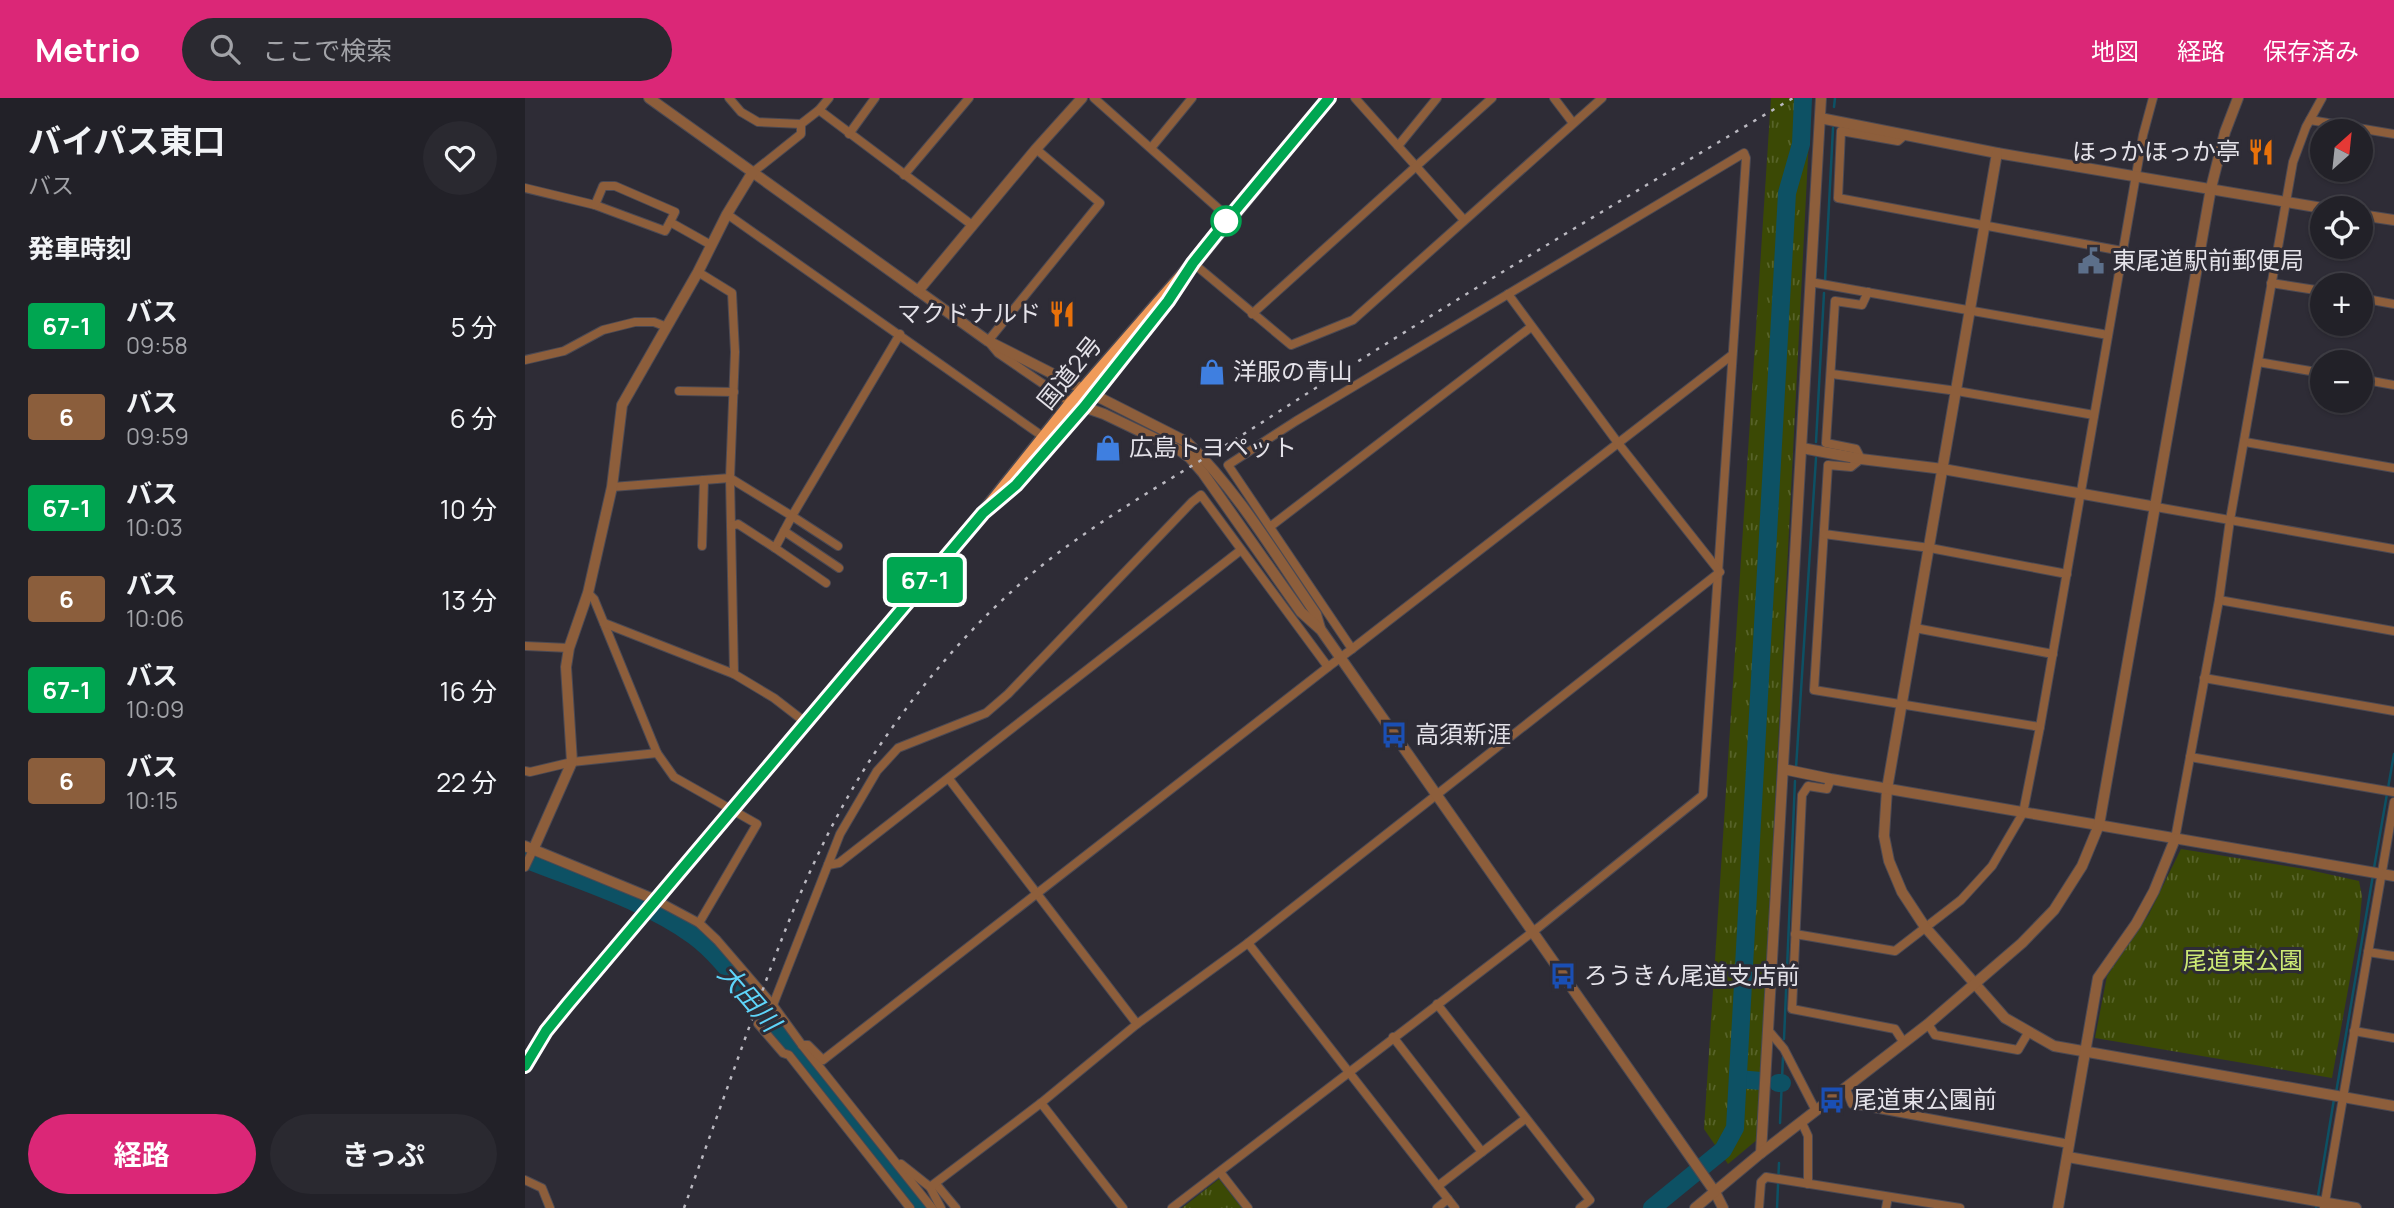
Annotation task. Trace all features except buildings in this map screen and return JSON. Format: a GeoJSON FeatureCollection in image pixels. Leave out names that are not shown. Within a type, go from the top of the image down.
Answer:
{"type":"FeatureCollection","features":[{"type":"Feature","properties":{"kind":"highway","name":"国道2号"},"geometry":{"type":"LineString","coordinates":[[525,1066],[546,1031],[983,513],[1045,438],[1070,403],[1087,393],[1168,301],[1193,263],[1329,98]]}},
{"type":"Feature","properties":{"kind":"highway","name":"国道2号"},"geometry":{"type":"LineString","coordinates":[[983,513],[1016,485],[1084,407],[1087,393]]}},
{"type":"Feature","properties":{"kind":"street"},"geometry":{"type":"LineString","coordinates":[[649,98],[988,341],[1187,442],[1212,466],[1316,614],[1321,630]]}},
{"type":"Feature","properties":{"kind":"street"},"geometry":{"type":"LineString","coordinates":[[729,98],[741,112],[758,122],[801,124],[820,110],[829,98]]}},
{"type":"Feature","properties":{"kind":"street"},"geometry":{"type":"LineString","coordinates":[[849,134],[875,98]]}},
{"type":"Feature","properties":{"kind":"street"},"geometry":{"type":"LineString","coordinates":[[904,175],[969,98]]}},
{"type":"Feature","properties":{"kind":"street"},"geometry":{"type":"LineString","coordinates":[[918,291],[1081,98]]}},
{"type":"Feature","properties":{"kind":"street"},"geometry":{"type":"LineString","coordinates":[[1094,98],[1229,218]]}},
{"type":"Feature","properties":{"kind":"street"},"geometry":{"type":"LineString","coordinates":[[1151,148],[1192,98]]}},
{"type":"Feature","properties":{"kind":"street"},"geometry":{"type":"LineString","coordinates":[[1355,98],[1464,220]]}},
{"type":"Feature","properties":{"kind":"street"},"geometry":{"type":"LineString","coordinates":[[1398,146],[1437,98]]}},
{"type":"Feature","properties":{"kind":"street"},"geometry":{"type":"LineString","coordinates":[[1252,314],[1492,98]]}},
{"type":"Feature","properties":{"kind":"street"},"geometry":{"type":"LineString","coordinates":[[1554,98],[1573,122]]}},
{"type":"Feature","properties":{"kind":"street"},"geometry":{"type":"LineString","coordinates":[[1193,263],[1291,345],[1353,320],[1602,98]]}},
{"type":"Feature","properties":{"kind":"street"},"geometry":{"type":"LineString","coordinates":[[1761,1153],[1821,98]]}},
{"type":"Feature","properties":{"kind":"street"},"geometry":{"type":"LineString","coordinates":[[1795,934],[1895,951],[1961,900],[1986,873],[2023,813],[2143,135],[2153,98]]}},
{"type":"Feature","properties":{"kind":"street"},"geometry":{"type":"LineString","coordinates":[[1695,1208],[1974,985],[2054,910],[2082,866],[2099,825],[2211,188],[2225,132],[2238,98]]}},
{"type":"Feature","properties":{"kind":"street"},"geometry":{"type":"LineString","coordinates":[[2312,119],[2322,98]]}},
{"type":"Feature","properties":{"kind":"street"},"geometry":{"type":"LineString","coordinates":[[820,110],[972,225]]}},
{"type":"Feature","properties":{"kind":"street"},"geometry":{"type":"LineString","coordinates":[[1820,118],[1997,153],[2310,206]]}},
{"type":"Feature","properties":{"kind":"street"},"geometry":{"type":"LineString","coordinates":[[2058,1208],[2098,978],[2136,925],[2154,891],[2175,839],[2219,600],[2230,520],[2293,162],[2310,122]]}},
{"type":"Feature","properties":{"kind":"street"},"geometry":{"type":"LineString","coordinates":[[525,867],[529,848],[572,762],[566,667],[569,648],[588,593],[612,488],[622,405],[752,173],[801,134],[801,124]]}},
{"type":"Feature","properties":{"kind":"street"},"geometry":{"type":"LineString","coordinates":[[2373,130],[2394,134]]}},
{"type":"Feature","properties":{"kind":"street"},"geometry":{"type":"LineString","coordinates":[[1906,134],[1898,141],[1841,131],[1838,198],[2122,251]]}},
{"type":"Feature","properties":{"kind":"street"},"geometry":{"type":"LineString","coordinates":[[988,341],[1100,203],[1036,149]]}},
{"type":"Feature","properties":{"kind":"street"},"geometry":{"type":"LineString","coordinates":[[1173,1208],[1532,932],[1703,795],[1720,572],[1746,158],[1744,153],[1296,421],[1228,465],[1352,649]]}},
{"type":"Feature","properties":{"kind":"street"},"geometry":{"type":"LineString","coordinates":[[1997,153],[1887,789],[1884,836],[1889,861],[1902,892],[1925,927],[1974,985],[2005,1018],[2054,1046],[2394,1106]]}},
{"type":"Feature","properties":{"kind":"street"},"geometry":{"type":"LineString","coordinates":[[525,188],[595,205],[665,231],[674,212],[615,186],[603,186],[595,205]]}},
{"type":"Feature","properties":{"kind":"street"},"geometry":{"type":"LineString","coordinates":[[727,214],[1045,438]]}},
{"type":"Feature","properties":{"kind":"street"},"geometry":{"type":"LineString","coordinates":[[2373,217],[2394,220]]}},
{"type":"Feature","properties":{"kind":"street"},"geometry":{"type":"LineString","coordinates":[[670,222],[711,245]]}},
{"type":"Feature","properties":{"kind":"street"},"geometry":{"type":"LineString","coordinates":[[698,272],[732,293],[736,352],[730,478],[734,674]]}},
{"type":"Feature","properties":{"kind":"street"},"geometry":{"type":"LineString","coordinates":[[1811,282],[2108,335]]}},
{"type":"Feature","properties":{"kind":"street"},"geometry":{"type":"LineString","coordinates":[[2271,283],[2310,289]]}},
{"type":"Feature","properties":{"kind":"street"},"geometry":{"type":"LineString","coordinates":[[1861,458],[1856,449],[1826,443],[1835,301],[1862,305],[1868,292]]}},
{"type":"Feature","properties":{"kind":"street"},"geometry":{"type":"LineString","coordinates":[[1508,294],[1618,443],[1720,572]]}},
{"type":"Feature","properties":{"kind":"street"},"geometry":{"type":"LineString","coordinates":[[2373,300],[2394,304]]}},
{"type":"Feature","properties":{"kind":"street"},"geometry":{"type":"LineString","coordinates":[[525,360],[564,351],[603,330],[624,325],[654,322],[667,327]]}},
{"type":"Feature","properties":{"kind":"street"},"geometry":{"type":"LineString","coordinates":[[1271,526],[1531,327]]}},
{"type":"Feature","properties":{"kind":"street"},"geometry":{"type":"LineString","coordinates":[[775,548],[900,334]]}},
{"type":"Feature","properties":{"kind":"street"},"geometry":{"type":"LineString","coordinates":[[988,341],[998,353],[1070,403],[1150,435],[1190,458],[1203,473],[1301,612],[1321,630],[1715,1192],[1723,1208]]}},
{"type":"Feature","properties":{"kind":"street"},"geometry":{"type":"LineString","coordinates":[[802,1045],[808,1045],[823,1060],[1732,355]]}},
{"type":"Feature","properties":{"kind":"street"},"geometry":{"type":"LineString","coordinates":[[2258,362],[2310,371]]}},
{"type":"Feature","properties":{"kind":"street"},"geometry":{"type":"LineString","coordinates":[[1832,374],[1957,391],[2094,415]]}},
{"type":"Feature","properties":{"kind":"street"},"geometry":{"type":"LineString","coordinates":[[2373,381],[2394,385]]}},
{"type":"Feature","properties":{"kind":"street"},"geometry":{"type":"LineString","coordinates":[[679,391],[734,392]]}},
{"type":"Feature","properties":{"kind":"street"},"geometry":{"type":"LineString","coordinates":[[2245,442],[2394,468]]}},
{"type":"Feature","properties":{"kind":"street"},"geometry":{"type":"LineString","coordinates":[[1802,448],[1943,469],[2394,549]]}},
{"type":"Feature","properties":{"kind":"street"},"geometry":{"type":"LineString","coordinates":[[1861,458],[1851,467],[1828,465],[1814,690],[2040,727]]}},
{"type":"Feature","properties":{"kind":"street"},"geometry":{"type":"LineString","coordinates":[[612,488],[730,478],[838,546]]}},
{"type":"Feature","properties":{"kind":"street"},"geometry":{"type":"LineString","coordinates":[[702,546],[704,480]]}},
{"type":"Feature","properties":{"kind":"street"},"geometry":{"type":"LineString","coordinates":[[773,1005],[840,834],[877,771],[898,748],[986,713],[1091,610],[1201,495],[1328,667]]}},
{"type":"Feature","properties":{"kind":"street"},"geometry":{"type":"LineString","coordinates":[[731,526],[738,524],[826,583]]}},
{"type":"Feature","properties":{"kind":"street"},"geometry":{"type":"LineString","coordinates":[[784,531],[839,568]]}},
{"type":"Feature","properties":{"kind":"street"},"geometry":{"type":"LineString","coordinates":[[1824,534],[1930,548],[2067,574]]}},
{"type":"Feature","properties":{"kind":"street"},"geometry":{"type":"LineString","coordinates":[[828,864],[839,863],[1241,550]]}},
{"type":"Feature","properties":{"kind":"street"},"geometry":{"type":"LineString","coordinates":[[933,1185],[1041,1103],[1137,1024],[1248,943],[1720,572]]}},
{"type":"Feature","properties":{"kind":"street"},"geometry":{"type":"LineString","coordinates":[[588,593],[594,599],[657,753],[674,777],[757,824],[699,923]]}},
{"type":"Feature","properties":{"kind":"street"},"geometry":{"type":"LineString","coordinates":[[2219,600],[2394,631]]}},
{"type":"Feature","properties":{"kind":"street"},"geometry":{"type":"LineString","coordinates":[[604,623],[734,674],[774,698],[805,722]]}},
{"type":"Feature","properties":{"kind":"street"},"geometry":{"type":"LineString","coordinates":[[1915,628],[2053,654]]}},
{"type":"Feature","properties":{"kind":"street"},"geometry":{"type":"LineString","coordinates":[[525,646],[569,648]]}},
{"type":"Feature","properties":{"kind":"street"},"geometry":{"type":"LineString","coordinates":[[2204,678],[2394,711]]}},
{"type":"Feature","properties":{"kind":"street"},"geometry":{"type":"LineString","coordinates":[[525,771],[572,762],[657,753]]}},
{"type":"Feature","properties":{"kind":"street"},"geometry":{"type":"LineString","coordinates":[[2190,757],[2390,792]]}},
{"type":"Feature","properties":{"kind":"street"},"geometry":{"type":"LineString","coordinates":[[1783,769],[2394,876]]}},
{"type":"Feature","properties":{"kind":"street"},"geometry":{"type":"LineString","coordinates":[[949,779],[1137,1024]]}},
{"type":"Feature","properties":{"kind":"street"},"geometry":{"type":"LineString","coordinates":[[1831,779],[1827,789],[1808,786],[1802,795],[1792,1009],[1895,1029],[1904,1043]]}},
{"type":"Feature","properties":{"kind":"street"},"geometry":{"type":"LineString","coordinates":[[2320,1203],[2338,1097],[2354,1031],[2368,952],[2376,873],[2394,802]]}},
{"type":"Feature","properties":{"kind":"street"},"geometry":{"type":"LineString","coordinates":[[529,848],[656,900],[699,923],[773,1005],[932,1208]]}},
{"type":"Feature","properties":{"kind":"street"},"geometry":{"type":"LineString","coordinates":[[1248,943],[1455,1208]]}},
{"type":"Feature","properties":{"kind":"street"},"geometry":{"type":"LineString","coordinates":[[2368,952],[2394,957]]}},
{"type":"Feature","properties":{"kind":"street"},"geometry":{"type":"LineString","coordinates":[[1437,1004],[1590,1200],[1580,1208]]}},
{"type":"Feature","properties":{"kind":"street"},"geometry":{"type":"LineString","coordinates":[[758,1024],[783,1053],[789,1055],[910,1208]]}},
{"type":"Feature","properties":{"kind":"street"},"geometry":{"type":"LineString","coordinates":[[1928,1024],[1935,1035],[2018,1049],[2028,1033]]}},
{"type":"Feature","properties":{"kind":"street"},"geometry":{"type":"LineString","coordinates":[[1769,1031],[1784,1049],[1816,1111]]}},
{"type":"Feature","properties":{"kind":"street"},"geometry":{"type":"LineString","coordinates":[[2354,1031],[2394,1038]]}},
{"type":"Feature","properties":{"kind":"street"},"geometry":{"type":"LineString","coordinates":[[1393,1037],[1482,1152]]}},
{"type":"Feature","properties":{"kind":"street"},"geometry":{"type":"LineString","coordinates":[[1846,1089],[1852,1104],[2069,1144]]}},
{"type":"Feature","properties":{"kind":"street"},"geometry":{"type":"LineString","coordinates":[[1041,1103],[1123,1208]]}},
{"type":"Feature","properties":{"kind":"street"},"geometry":{"type":"LineString","coordinates":[[1438,1186],[1525,1119]]}},
{"type":"Feature","properties":{"kind":"street"},"geometry":{"type":"LineString","coordinates":[[1802,1123],[1808,1136],[1808,1184]]}},
{"type":"Feature","properties":{"kind":"street"},"geometry":{"type":"LineString","coordinates":[[2068,1157],[2356,1208]]}},
{"type":"Feature","properties":{"kind":"street"},"geometry":{"type":"LineString","coordinates":[[895,1162],[933,1185],[956,1208]]}},
{"type":"Feature","properties":{"kind":"street"},"geometry":{"type":"LineString","coordinates":[[1220,1172],[1248,1208]]}},
{"type":"Feature","properties":{"kind":"street"},"geometry":{"type":"LineString","coordinates":[[1759,1208],[1761,1182],[1766,1177],[1960,1208]]}},
{"type":"Feature","properties":{"kind":"street"},"geometry":{"type":"LineString","coordinates":[[525,1180],[542,1188],[550,1208]]}},
{"type":"Feature","properties":{"kind":"street"},"geometry":{"type":"LineString","coordinates":[[933,1185],[941,1208]]}},
{"type":"Feature","properties":{"kind":"street"},"geometry":{"type":"LineString","coordinates":[[1887,1208],[1888,1196]]}},
{"type":"Feature","properties":{"kind":"street"},"geometry":{"type":"LineString","coordinates":[[1437,1208],[1448,1199]]}},
{"type":"Feature","properties":{"kind":"green space"},"geometry":{"type":"Polygon","coordinates":[[[1771,98],[1811,98],[1758,1139],[1728,1164],[1704,1129],[1771,98]]]}},
{"type":"Feature","properties":{"kind":"green space","name":"尾道東公園"},"geometry":{"type":"Polygon","coordinates":[[[2181,849],[2305,869],[2359,881],[2362,896],[2359,929],[2332,1078],[2095,1038],[2107,976],[2149,914],[2181,849]]]}},
{"type":"Feature","properties":{"kind":"green space"},"geometry":{"type":"Polygon","coordinates":[[[1219,1179],[1242,1208],[1182,1208],[1219,1179]]]}},
{"type":"Feature","properties":{"kind":"waterway"},"geometry":{"type":"LineString","coordinates":[[1652,1208],[1723,1150],[1735,1128],[1787,193],[1801,144],[1803,98]]}},
{"type":"Feature","properties":{"kind":"waterway"},"geometry":{"type":"LineString","coordinates":[[1834,107],[1835,98]]}},
{"type":"Feature","properties":{"kind":"waterway"},"geometry":{"type":"LineString","coordinates":[[1825,281],[1833,128]]}},
{"type":"Feature","properties":{"kind":"waterway"},"geometry":{"type":"LineString","coordinates":[[1816,442],[1824,293]]}},
{"type":"Feature","properties":{"kind":"waterway"},"geometry":{"type":"LineString","coordinates":[[1796,768],[1816,458]]}},
{"type":"Feature","properties":{"kind":"waterway"},"geometry":{"type":"LineString","coordinates":[[2374,868],[2394,754]]}},
{"type":"Feature","properties":{"kind":"waterway"},"geometry":{"type":"LineString","coordinates":[[1784,1039],[1795,781]]}},
{"type":"Feature","properties":{"kind":"waterway","name":"大田川"},"geometry":{"type":"LineString","coordinates":[[525,859],[634,902],[655,912],[704,944],[730,972],[918,1208]]}},
{"type":"Feature","properties":{"kind":"waterway"},"geometry":{"type":"LineString","coordinates":[[2336,1093],[2373,875]]}},
{"type":"Feature","properties":{"kind":"waterway"},"geometry":{"type":"LineString","coordinates":[[1780,1123],[1783,1057]]}},
{"type":"Feature","properties":{"kind":"waterway"},"geometry":{"type":"LineString","coordinates":[[1738,1079],[1761,1081]]}},
{"type":"Feature","properties":{"kind":"waterway"},"geometry":{"type":"LineString","coordinates":[[2316,1208],[2334,1099]]}},
{"type":"Feature","properties":{"kind":"waterway"},"geometry":{"type":"LineString","coordinates":[[1777,1208],[1779,1163]]}},
{"type":"Feature","properties":{"kind":"railway"},"geometry":{"type":"LineString","coordinates":[[684,1208],[785,930],[830,830],[866,766],[905,710],[943,662],[985,617],[1054,556],[1135,500],[1468,293],[1793,98]]}},
{"type":"Feature","properties":{"kind":"bus line","name":"67-1"},"geometry":{"type":"LineString","coordinates":[[525,1066],[546,1031],[805,722],[983,513],[1016,485],[1084,407],[1168,301],[1193,263],[1329,98]]}},
{"type":"Feature","properties":{"kind":"place","name":"ほっかほっか亭"},"geometry":{"type":"Point","coordinates":[2261,152]}},
{"type":"Feature","properties":{"kind":"place","name":"東尾道駅前郵便局"},"geometry":{"type":"Point","coordinates":[2091,261]}},
{"type":"Feature","properties":{"kind":"place","name":"マクドナルド"},"geometry":{"type":"Point","coordinates":[1062,314]}},
{"type":"Feature","properties":{"kind":"place","name":"洋服の青山"},"geometry":{"type":"Point","coordinates":[1212,372]}},
{"type":"Feature","properties":{"kind":"place","name":"広島トヨペット"},"geometry":{"type":"Point","coordinates":[1108,448]}},
{"type":"Feature","properties":{"kind":"place","name":"高須新涯"},"geometry":{"type":"Point","coordinates":[1394,735]}},
{"type":"Feature","properties":{"kind":"place","name":"ろうきん尾道支店前"},"geometry":{"type":"Point","coordinates":[1563,976]}},
{"type":"Feature","properties":{"kind":"place","name":"尾道東公園前"},"geometry":{"type":"Point","coordinates":[1832,1100]}}]}
